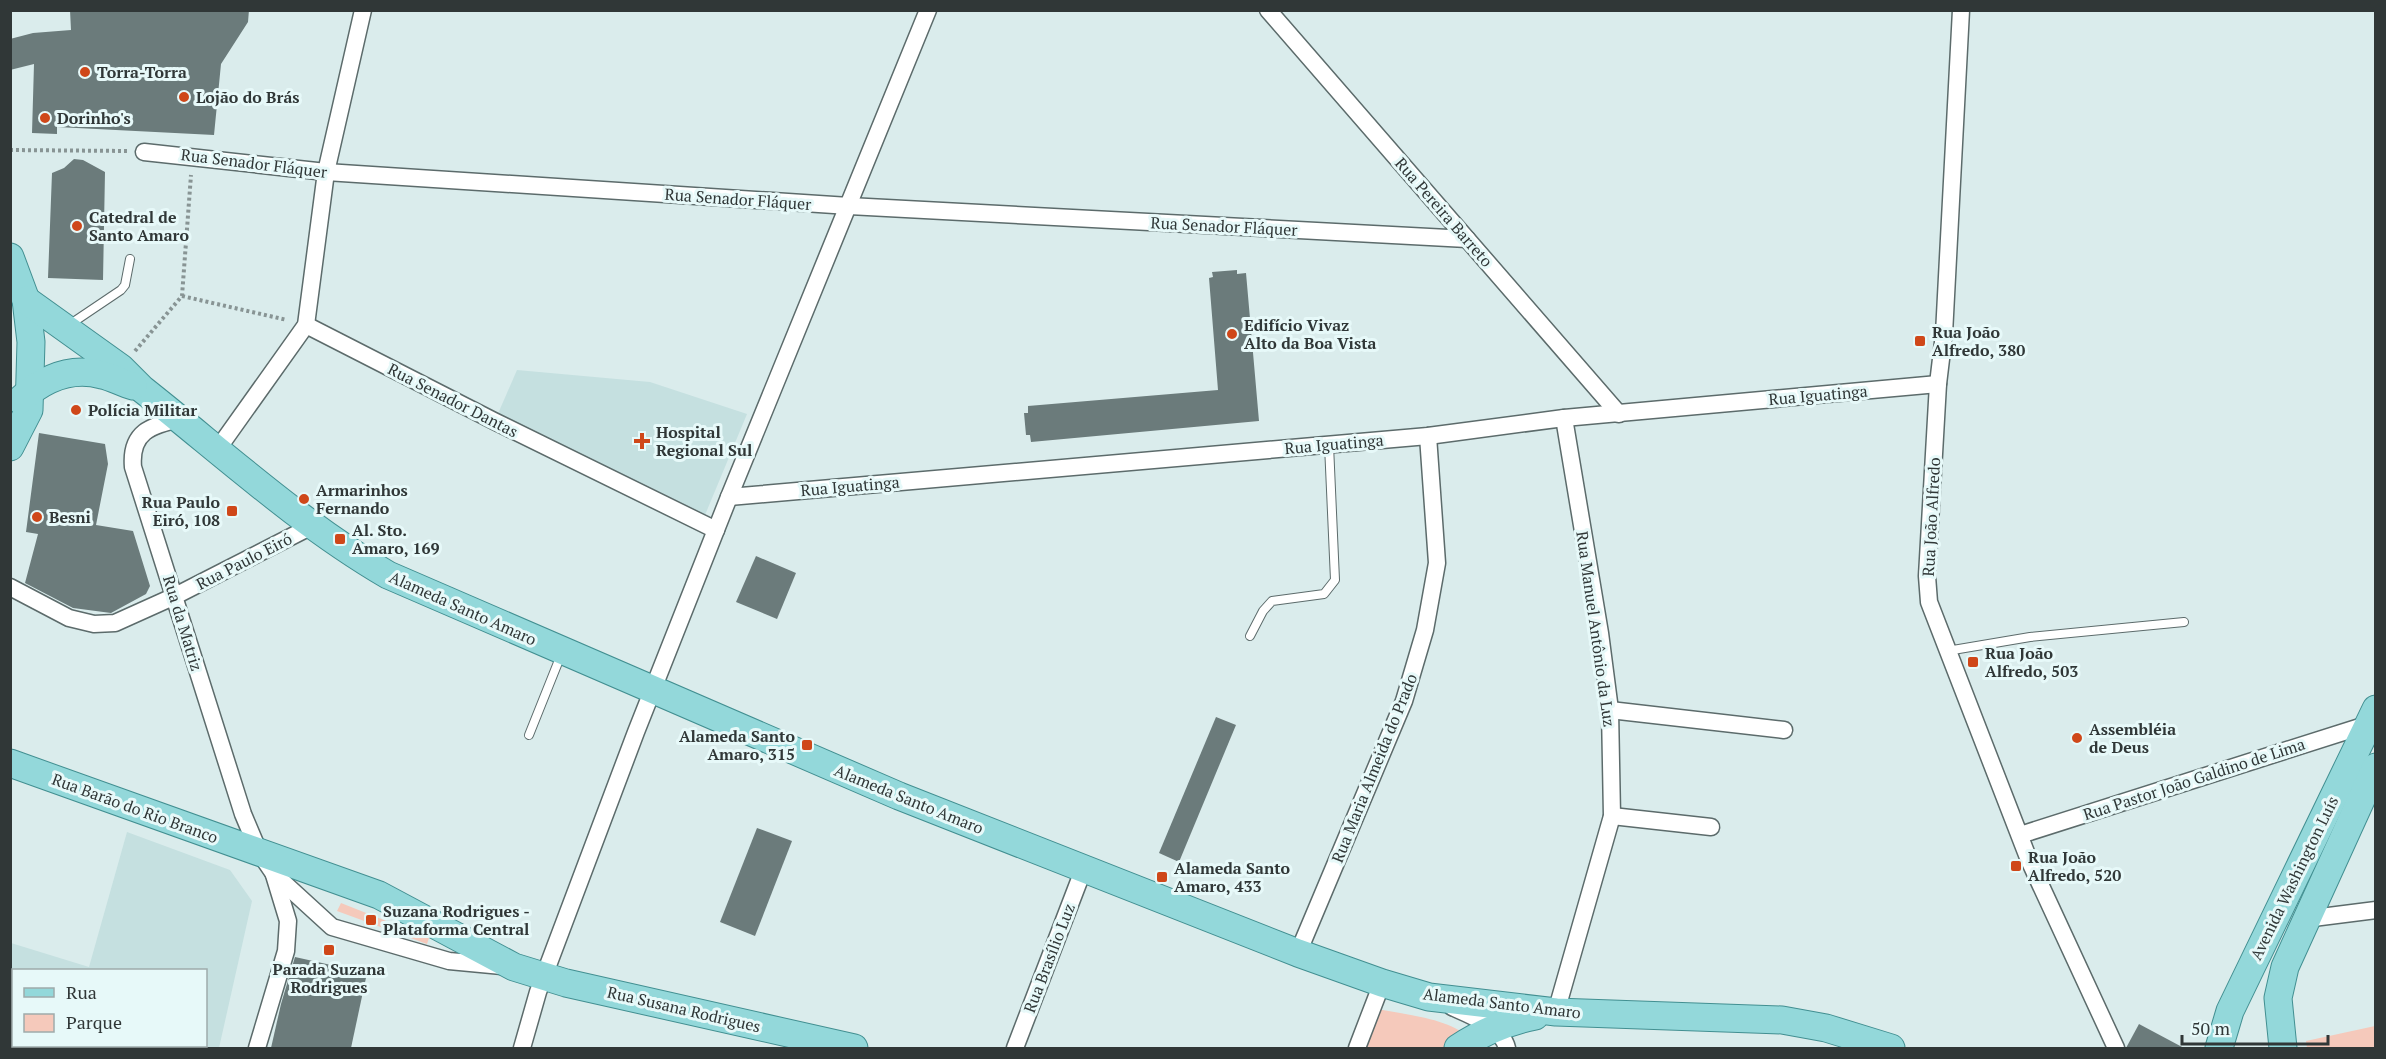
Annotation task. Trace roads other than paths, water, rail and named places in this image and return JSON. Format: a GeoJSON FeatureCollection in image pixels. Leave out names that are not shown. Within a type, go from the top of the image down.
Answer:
{"type":"FeatureCollection","features":[{"type":"Feature","properties":{"kind":"main road"},"geometry":{"type":"LineString","coordinates":[[10,257],[31,342],[29,410],[10,447]]}},
{"type":"Feature","properties":{"kind":"main road","name":"Alameda Santo Amaro"},"geometry":{"type":"LineString","coordinates":[[18,289],[121,368],[142,389],[312,526],[350,553],[388,575],[652,692],[898,796],[1298,953],[1429,997],[1556,1012],[1782,1020],[1826,1028],[1891,1048]]}},
{"type":"Feature","properties":{"kind":"main road"},"geometry":{"type":"LineString","coordinates":[[10,413],[30,391],[60,375],[88,372],[142,389]]}},
{"type":"Feature","properties":{"kind":"main road","name":"Avenida Washington Luís"},"geometry":{"type":"LineString","coordinates":[[2219,1048],[2230,1011],[2372,717]]}},
{"type":"Feature","properties":{"kind":"main road","name":"Rua Barão do Rio Branco"},"geometry":{"type":"LineString","coordinates":[[10,763],[259,852]]}},
{"type":"Feature","properties":{"kind":"main road","name":"Avenida Washington Luís"},"geometry":{"type":"LineString","coordinates":[[2283,1048],[2278,998],[2285,967],[2376,767]]}},
{"type":"Feature","properties":{"kind":"main road","name":"Rua Susana Rodrigues"},"geometry":{"type":"LineString","coordinates":[[259,852],[379,895],[514,967],[797,1038],[854,1048]]}},
{"type":"Feature","properties":{"kind":"main road"},"geometry":{"type":"LineString","coordinates":[[2209,1048],[2230,1011]]}},
{"type":"Feature","properties":{"kind":"main road"},"geometry":{"type":"LineString","coordinates":[[1458,1048],[1499,1038],[1512,1020],[1556,1012]]}},
{"type":"Feature","properties":{"kind":"street"},"geometry":{"type":"LineString","coordinates":[[217,450],[306,325],[326,172],[363,10]]}},
{"type":"Feature","properties":{"kind":"street"},"geometry":{"type":"LineString","coordinates":[[522,1048],[544,976],[652,692],[928,10]]}},
{"type":"Feature","properties":{"kind":"street","name":"Rua Pereira Barreto"},"geometry":{"type":"LineString","coordinates":[[1268,10],[1619,414]]}},
{"type":"Feature","properties":{"kind":"street","name":"Rua João Alfredo"},"geometry":{"type":"LineString","coordinates":[[1961,10],[1927,576],[1929,602],[2029,861],[2116,1048]]}},
{"type":"Feature","properties":{"kind":"street","name":"Rua Senador Fláquer"},"geometry":{"type":"LineString","coordinates":[[144,152],[326,172],[849,206],[1467,239]]}},
{"type":"Feature","properties":{"kind":"street","name":"Rua Senador Dantas"},"geometry":{"type":"LineString","coordinates":[[306,325],[716,530]]}},
{"type":"Feature","properties":{"kind":"street","name":"Rua Iguatinga"},"geometry":{"type":"LineString","coordinates":[[729,497],[1428,436],[1564,418],[1938,384]]}},
{"type":"Feature","properties":{"kind":"street","name":"Rua Manuel Antônio da Luz"},"geometry":{"type":"LineString","coordinates":[[1556,1012],[1612,816],[1610,710],[1600,633],[1564,418]]}},
{"type":"Feature","properties":{"kind":"street","name":"Rua da Matriz"},"geometry":{"type":"LineString","coordinates":[[181,419],[152,427],[142,434],[132,452],[133,467],[243,814],[259,852]]}},
{"type":"Feature","properties":{"kind":"street","name":"Rua Maria Almeida do Prado"},"geometry":{"type":"LineString","coordinates":[[1298,953],[1404,701],[1425,630],[1437,563],[1428,436]]}},
{"type":"Feature","properties":{"kind":"street","name":"Rua Paulo Eiró"},"geometry":{"type":"LineString","coordinates":[[10,587],[69,618],[94,624],[115,623],[175,596],[312,526]]}},
{"type":"Feature","properties":{"kind":"street"},"geometry":{"type":"LineString","coordinates":[[1610,710],[1784,730]]}},
{"type":"Feature","properties":{"kind":"street","name":"Rua Pastor João Galdino de Lima"},"geometry":{"type":"LineString","coordinates":[[2020,835],[2372,717]]}},
{"type":"Feature","properties":{"kind":"street"},"geometry":{"type":"LineString","coordinates":[[1612,816],[1710,827]]}},
{"type":"Feature","properties":{"kind":"street","name":"Rua Susana Rodrigues"},"geometry":{"type":"LineString","coordinates":[[259,852],[274,874],[332,927],[449,961],[514,967]]}},
{"type":"Feature","properties":{"kind":"street","name":"Rua Brasílio Luz"},"geometry":{"type":"LineString","coordinates":[[1015,1048],[1084,868]]}},
{"type":"Feature","properties":{"kind":"street"},"geometry":{"type":"LineString","coordinates":[[257,1048],[286,951],[288,921],[274,874]]}},
{"type":"Feature","properties":{"kind":"street"},"geometry":{"type":"LineString","coordinates":[[2305,919],[2376,909]]}},
{"type":"Feature","properties":{"kind":"street"},"geometry":{"type":"LineString","coordinates":[[1358,1048],[1382,983]]}},
{"type":"Feature","properties":{"kind":"street"},"geometry":{"type":"LineString","coordinates":[[1429,997],[1470,1015],[1499,1038]]}},
{"type":"Feature","properties":{"kind":"street","name":"Rua João Alfredo"},"geometry":{"type":"LineString","coordinates":[[2104,1026],[2104,1048]]}},
{"type":"Feature","properties":{"kind":"lane"},"geometry":{"type":"LineString","coordinates":[[67,327],[121,290],[130,259]]}},
{"type":"Feature","properties":{"kind":"lane"},"geometry":{"type":"LineString","coordinates":[[1250,636],[1263,611],[1272,601],[1324,594],[1335,580],[1329,445]]}},
{"type":"Feature","properties":{"kind":"lane"},"geometry":{"type":"LineString","coordinates":[[1947,651],[2030,637],[2184,622]]}},
{"type":"Feature","properties":{"kind":"lane"},"geometry":{"type":"LineString","coordinates":[[529,735],[562,652]]}},
{"type":"Feature","properties":{"kind":"place","name":"Torra-Torra"},"geometry":{"type":"Point","coordinates":[85,72]}},
{"type":"Feature","properties":{"kind":"place","name":"Lojão do Brás"},"geometry":{"type":"Point","coordinates":[184,97]}},
{"type":"Feature","properties":{"kind":"place","name":"Dorinho's"},"geometry":{"type":"Point","coordinates":[45,118]}},
{"type":"Feature","properties":{"kind":"place","name":"Catedral de Santo Amaro"},"geometry":{"type":"Point","coordinates":[77,226]}},
{"type":"Feature","properties":{"kind":"place","name":"Edifício Vivaz Alto da Boa Vista"},"geometry":{"type":"Point","coordinates":[1232,334]}},
{"type":"Feature","properties":{"kind":"place","name":"Rua João Alfredo, 380"},"geometry":{"type":"Point","coordinates":[1920,341]}},
{"type":"Feature","properties":{"kind":"place","name":"Polícia Militar"},"geometry":{"type":"Point","coordinates":[76,410]}},
{"type":"Feature","properties":{"kind":"place","name":"Hospital Regional Sul"},"geometry":{"type":"Point","coordinates":[642,441]}},
{"type":"Feature","properties":{"kind":"place","name":"Armarinhos Fernando"},"geometry":{"type":"Point","coordinates":[304,499]}},
{"type":"Feature","properties":{"kind":"place","name":"Rua Paulo Eiró, 108"},"geometry":{"type":"Point","coordinates":[232,511]}},
{"type":"Feature","properties":{"kind":"place","name":"Besni"},"geometry":{"type":"Point","coordinates":[37,517]}},
{"type":"Feature","properties":{"kind":"place","name":"Al. Sto. Amaro, 169"},"geometry":{"type":"Point","coordinates":[340,539]}},
{"type":"Feature","properties":{"kind":"place","name":"Rua João Alfredo, 503"},"geometry":{"type":"Point","coordinates":[1973,662]}},
{"type":"Feature","properties":{"kind":"place","name":"Assembléia de Deus"},"geometry":{"type":"Point","coordinates":[2077,738]}},
{"type":"Feature","properties":{"kind":"place","name":"Alameda Santo Amaro, 315"},"geometry":{"type":"Point","coordinates":[807,745]}},
{"type":"Feature","properties":{"kind":"place","name":"Rua João Alfredo, 520"},"geometry":{"type":"Point","coordinates":[2016,866]}},
{"type":"Feature","properties":{"kind":"place","name":"Alameda Santo Amaro, 433"},"geometry":{"type":"Point","coordinates":[1162,877]}},
{"type":"Feature","properties":{"kind":"place","name":"Suzana Rodrigues - Plataforma Central"},"geometry":{"type":"Point","coordinates":[371,920]}},
{"type":"Feature","properties":{"kind":"place","name":"Parada Suzana Rodrigues"},"geometry":{"type":"Point","coordinates":[329,950]}}]}
